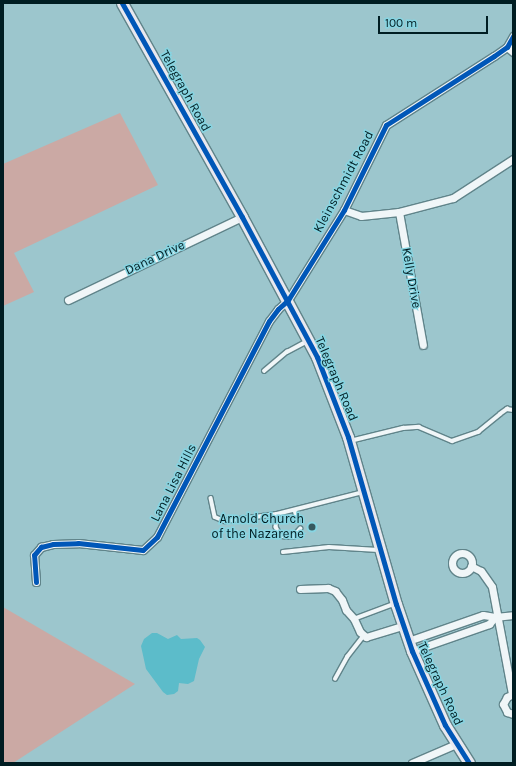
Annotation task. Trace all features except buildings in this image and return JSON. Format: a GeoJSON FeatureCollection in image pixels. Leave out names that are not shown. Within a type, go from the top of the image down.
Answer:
{"type":"FeatureCollection","features":[{"type":"Feature","properties":{"kind":"main road","name":"Telegraph Road"},"geometry":{"type":"LineString","coordinates":[[122,3],[309,340],[327,380],[349,442],[396,604],[410,646],[436,707],[456,744],[469,763]]}},
{"type":"Feature","properties":{"kind":"street","name":"Kleinschmidt Road"},"geometry":{"type":"LineString","coordinates":[[288,300],[344,210],[386,125],[507,47],[513,36]]}},
{"type":"Feature","properties":{"kind":"street"},"geometry":{"type":"LineString","coordinates":[[507,47],[513,52]]}},
{"type":"Feature","properties":{"kind":"street"},"geometry":{"type":"LineString","coordinates":[[344,210],[361,216],[399,212],[453,198],[513,159]]}},
{"type":"Feature","properties":{"kind":"street","name":"Kelly Drive"},"geometry":{"type":"LineString","coordinates":[[399,212],[423,344]]}},
{"type":"Feature","properties":{"kind":"street","name":"Dana Drive"},"geometry":{"type":"LineString","coordinates":[[68,300],[242,217]]}},
{"type":"Feature","properties":{"kind":"street","name":"Lana Lisa Hills"},"geometry":{"type":"LineString","coordinates":[[36,582],[34,555],[41,547],[53,544],[78,543],[143,550],[157,537],[269,321],[278,309],[288,300]]}},
{"type":"Feature","properties":{"kind":"street"},"geometry":{"type":"LineString","coordinates":[[472,566],[481,571],[490,583],[512,694],[505,699],[504,704],[507,712],[513,714]]}},
{"type":"Feature","properties":{"kind":"street"},"geometry":{"type":"LineString","coordinates":[[300,589],[328,588],[335,591],[342,600],[346,610],[354,619],[360,632],[366,636],[403,626]]}},
{"type":"Feature","properties":{"kind":"street"},"geometry":{"type":"LineString","coordinates":[[410,646],[476,617],[486,615],[496,617],[513,614]]}},
{"type":"Feature","properties":{"kind":"street"},"geometry":{"type":"LineString","coordinates":[[410,646],[489,624],[496,617]]}},
{"type":"Feature","properties":{"kind":"street"},"geometry":{"type":"LineString","coordinates":[[412,763],[456,744]]}},
{"type":"Feature","properties":{"kind":"lane"},"geometry":{"type":"LineString","coordinates":[[264,371],[287,352],[309,340]]}},
{"type":"Feature","properties":{"kind":"lane"},"geometry":{"type":"LineString","coordinates":[[349,442],[403,428],[419,427],[452,441],[478,432],[507,409],[513,410]]}},
{"type":"Feature","properties":{"kind":"lane"},"geometry":{"type":"LineString","coordinates":[[210,498],[215,517],[222,521],[276,514],[364,492]]}},
{"type":"Feature","properties":{"kind":"lane"},"geometry":{"type":"LineString","coordinates":[[295,510],[298,521]]}},
{"type":"Feature","properties":{"kind":"lane"},"geometry":{"type":"LineString","coordinates":[[276,514],[276,527],[281,536],[293,537],[300,529]]}},
{"type":"Feature","properties":{"kind":"lane"},"geometry":{"type":"LineString","coordinates":[[284,552],[329,548],[381,550]]}},
{"type":"Feature","properties":{"kind":"lane"},"geometry":{"type":"LineString","coordinates":[[354,619],[396,604]]}},
{"type":"Feature","properties":{"kind":"lane"},"geometry":{"type":"LineString","coordinates":[[335,679],[347,657],[364,635]]}},
{"type":"Feature","properties":{"kind":"shaded area"},"geometry":{"type":"Polygon","coordinates":[[[120,113],[158,185],[14,253],[34,292],[3,306],[3,164],[120,113]]]}},
{"type":"Feature","properties":{"kind":"shaded area"},"geometry":{"type":"Polygon","coordinates":[[[3,607],[135,684],[13,763],[3,763],[3,607]]]}},
{"type":"Feature","properties":{"kind":"water"},"geometry":{"type":"Polygon","coordinates":[[[152,633],[157,633],[168,639],[177,635],[181,639],[197,638],[205,647],[199,659],[194,681],[188,684],[179,683],[178,691],[174,694],[167,695],[163,692],[146,669],[141,646],[144,639],[152,633]]]}},
{"type":"Feature","properties":{"kind":"cycle path"},"geometry":{"type":"LineString","coordinates":[[122,3],[242,217],[317,357],[348,437],[396,604],[412,651],[445,725],[469,763]]}},
{"type":"Feature","properties":{"kind":"cycle path"},"geometry":{"type":"LineString","coordinates":[[36,582],[34,555],[41,547],[53,544],[78,543],[143,550],[157,537],[269,321],[278,309],[288,300],[344,210],[386,125],[507,47],[513,36]]}},
{"type":"Feature","properties":{"kind":"place","name":"Arnold Church of the Nazarene"},"geometry":{"type":"Point","coordinates":[312,527]}}]}
